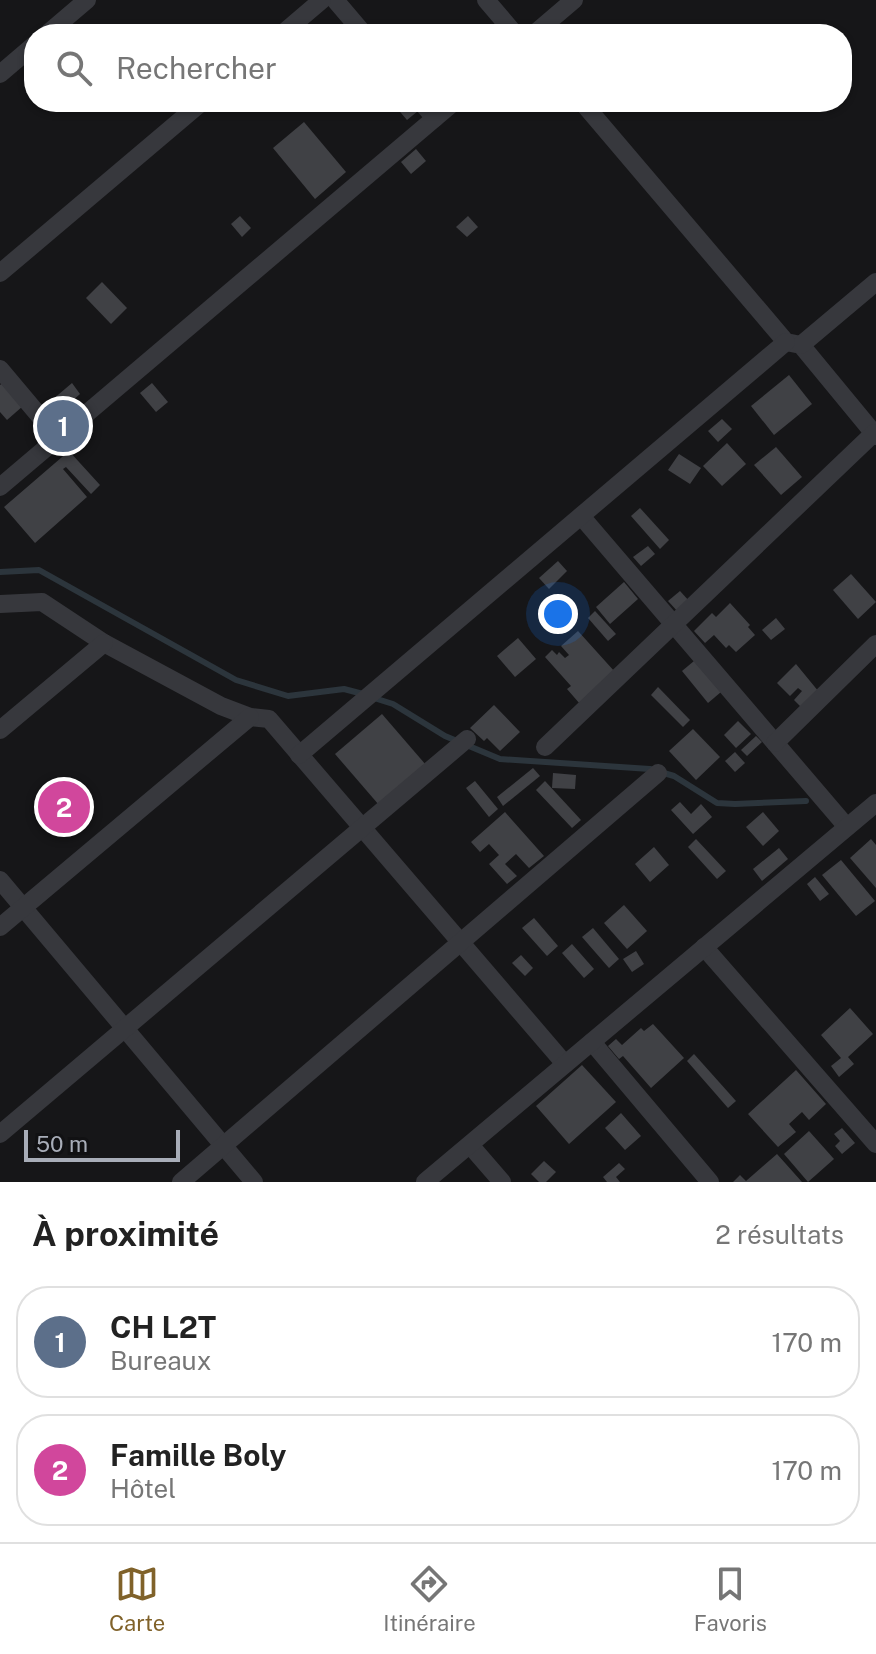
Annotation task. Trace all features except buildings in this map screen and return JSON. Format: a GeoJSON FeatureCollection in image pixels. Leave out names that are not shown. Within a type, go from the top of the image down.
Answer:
{"type":"FeatureCollection","features":[{"type":"Feature","properties":{"kind":"street"},"geometry":{"type":"LineString","coordinates":[[59,24],[87,0]]}},
{"type":"Feature","properties":{"kind":"street"},"geometry":{"type":"LineString","coordinates":[[294,24],[322,0]]}},
{"type":"Feature","properties":{"kind":"street"},"geometry":{"type":"LineString","coordinates":[[335,0],[355,24]]}},
{"type":"Feature","properties":{"kind":"street"},"geometry":{"type":"LineString","coordinates":[[486,0],[506,24]]}},
{"type":"Feature","properties":{"kind":"street"},"geometry":{"type":"LineString","coordinates":[[546,24],[574,0]]}},
{"type":"Feature","properties":{"kind":"street"},"geometry":{"type":"LineString","coordinates":[[0,74],[24,54]]}},
{"type":"Feature","properties":{"kind":"street"},"geometry":{"type":"LineString","coordinates":[[0,273],[190,112]]}},
{"type":"Feature","properties":{"kind":"street"},"geometry":{"type":"LineString","coordinates":[[430,112],[435,118]]}},
{"type":"Feature","properties":{"kind":"street"},"geometry":{"type":"LineString","coordinates":[[0,487],[442,112]]}},
{"type":"Feature","properties":{"kind":"street"},"geometry":{"type":"LineString","coordinates":[[545,747],[875,434],[591,112]]}},
{"type":"Feature","properties":{"kind":"street"},"geometry":{"type":"LineString","coordinates":[[299,755],[581,516],[876,282]]}},
{"type":"Feature","properties":{"kind":"street"},"geometry":{"type":"LineString","coordinates":[[0,369],[58,438]]}},
{"type":"Feature","properties":{"kind":"street"},"geometry":{"type":"LineString","coordinates":[[581,516],[847,827]]}},
{"type":"Feature","properties":{"kind":"street"},"geometry":{"type":"LineString","coordinates":[[0,604],[42,602],[104,643],[221,706],[250,717],[269,719],[565,1064]]}},
{"type":"Feature","properties":{"kind":"street"},"geometry":{"type":"LineString","coordinates":[[0,730],[104,643]]}},
{"type":"Feature","properties":{"kind":"street"},"geometry":{"type":"LineString","coordinates":[[775,743],[876,644]]}},
{"type":"Feature","properties":{"kind":"street"},"geometry":{"type":"LineString","coordinates":[[0,927],[250,717]]}},
{"type":"Feature","properties":{"kind":"street"},"geometry":{"type":"LineString","coordinates":[[0,1134],[467,739]]}},
{"type":"Feature","properties":{"kind":"street"},"geometry":{"type":"LineString","coordinates":[[181,1182],[658,773]]}},
{"type":"Feature","properties":{"kind":"street"},"geometry":{"type":"LineString","coordinates":[[425,1182],[876,803]]}},
{"type":"Feature","properties":{"kind":"street"},"geometry":{"type":"LineString","coordinates":[[0,880],[254,1182]]}},
{"type":"Feature","properties":{"kind":"street"},"geometry":{"type":"LineString","coordinates":[[704,947],[876,1144]]}},
{"type":"Feature","properties":{"kind":"street"},"geometry":{"type":"LineString","coordinates":[[592,1042],[710,1182]]}},
{"type":"Feature","properties":{"kind":"street"},"geometry":{"type":"LineString","coordinates":[[470,1145],[502,1182]]}},
{"type":"Feature","properties":{"kind":"waterway"},"geometry":{"type":"LineString","coordinates":[[0,572],[39,570],[236,680],[288,696],[344,689],[363,694]]}},
{"type":"Feature","properties":{"kind":"waterway"},"geometry":{"type":"LineString","coordinates":[[374,698],[393,704],[445,736],[500,759],[650,769],[674,776],[717,803],[806,801]]}},
{"type":"Feature","properties":{"kind":"place","name":"CH L2T"},"geometry":{"type":"Point","coordinates":[63,426]}},
{"type":"Feature","properties":{"kind":"place","name":"Famille Boly"},"geometry":{"type":"Point","coordinates":[64,807]}}]}
